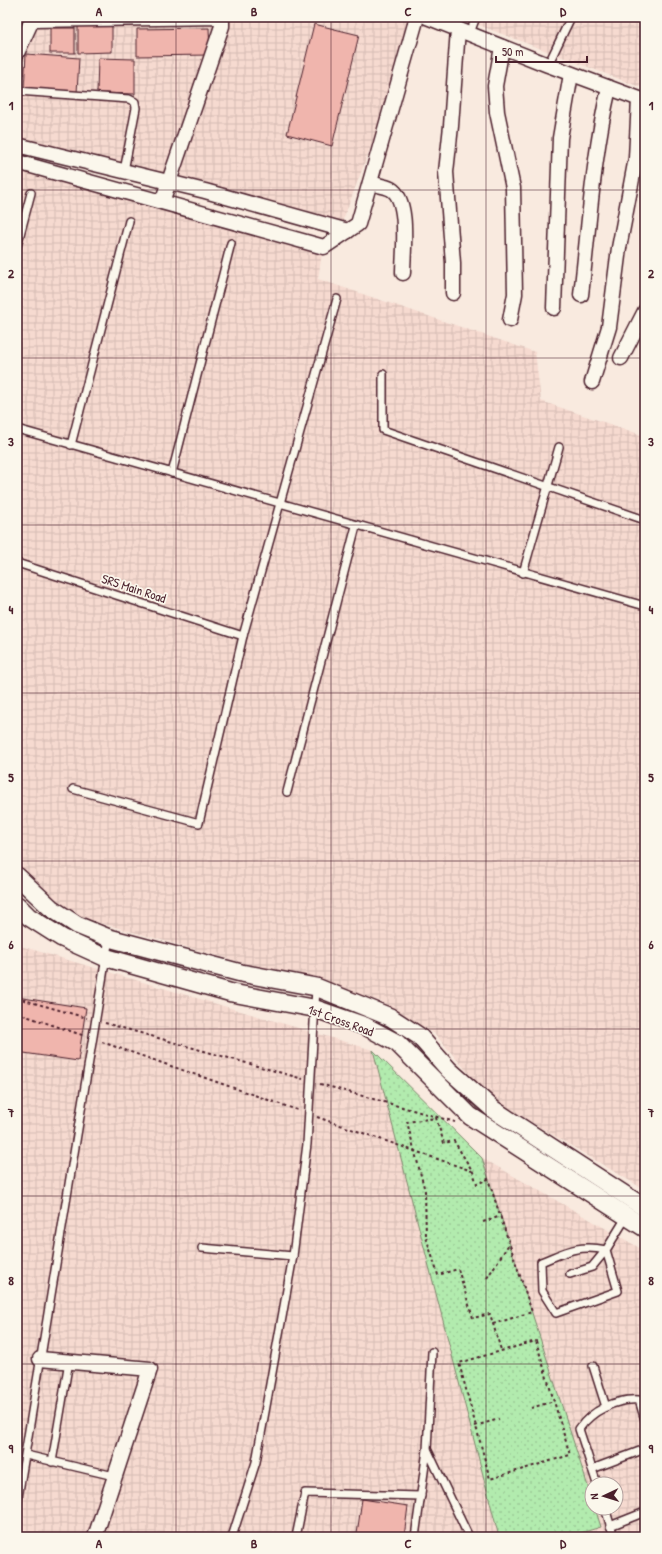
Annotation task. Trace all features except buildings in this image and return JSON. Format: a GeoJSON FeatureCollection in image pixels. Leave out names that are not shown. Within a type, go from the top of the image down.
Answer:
{"type":"FeatureCollection","features":[{"type":"Feature","properties":{"kind":"street"},"geometry":{"type":"LineString","coordinates":[[17,53],[32,20],[220,17],[222,20],[222,26],[162,202]]}},
{"type":"Feature","properties":{"kind":"street"},"geometry":{"type":"LineString","coordinates":[[17,162],[324,247],[358,224],[417,17]]}},
{"type":"Feature","properties":{"kind":"street"},"geometry":{"type":"LineString","coordinates":[[427,17],[571,74],[642,100],[636,158],[619,248],[609,327],[592,382]]}},
{"type":"Feature","properties":{"kind":"street"},"geometry":{"type":"LineString","coordinates":[[453,293],[453,262],[446,172],[464,31]]}},
{"type":"Feature","properties":{"kind":"street"},"geometry":{"type":"LineString","coordinates":[[502,47],[495,86],[497,112],[513,188],[514,294],[510,320]]}},
{"type":"Feature","properties":{"kind":"street"},"geometry":{"type":"LineString","coordinates":[[554,308],[560,138],[571,74]]}},
{"type":"Feature","properties":{"kind":"street"},"geometry":{"type":"LineString","coordinates":[[581,295],[598,144],[609,88]]}},
{"type":"Feature","properties":{"kind":"street"},"geometry":{"type":"LineString","coordinates":[[17,145],[169,182],[348,231]]}},
{"type":"Feature","properties":{"kind":"street"},"geometry":{"type":"LineString","coordinates":[[370,183],[391,189],[401,198],[404,220],[403,273]]}},
{"type":"Feature","properties":{"kind":"street"},"geometry":{"type":"LineString","coordinates":[[621,358],[645,312]]}},
{"type":"Feature","properties":{"kind":"street"},"geometry":{"type":"LineString","coordinates":[[17,876],[51,908],[77,925],[109,938],[241,973],[316,987],[390,1017],[420,1036],[449,1070],[494,1110],[634,1209]]}},
{"type":"Feature","properties":{"kind":"street","name":"1st Cross Road"},"geometry":{"type":"LineString","coordinates":[[17,905],[29,917],[62,938],[104,957],[232,993],[313,1008],[365,1026],[397,1043],[470,1116],[634,1209],[645,1228]]}},
{"type":"Feature","properties":{"kind":"street"},"geometry":{"type":"LineString","coordinates":[[40,1359],[150,1369],[95,1537]]}},
{"type":"Feature","properties":{"kind":"lane"},"geometry":{"type":"LineString","coordinates":[[464,31],[476,17]]}},
{"type":"Feature","properties":{"kind":"lane"},"geometry":{"type":"LineString","coordinates":[[548,65],[571,17]]}},
{"type":"Feature","properties":{"kind":"lane"},"geometry":{"type":"LineString","coordinates":[[17,91],[129,99],[135,102],[136,108],[124,171]]}},
{"type":"Feature","properties":{"kind":"lane"},"geometry":{"type":"LineString","coordinates":[[17,246],[30,193]]}},
{"type":"Feature","properties":{"kind":"lane"},"geometry":{"type":"LineString","coordinates":[[71,445],[129,221]]}},
{"type":"Feature","properties":{"kind":"lane"},"geometry":{"type":"LineString","coordinates":[[172,473],[231,243]]}},
{"type":"Feature","properties":{"kind":"lane"},"geometry":{"type":"LineString","coordinates":[[73,789],[199,823],[243,636],[338,299]]}},
{"type":"Feature","properties":{"kind":"lane"},"geometry":{"type":"LineString","coordinates":[[383,374],[383,430],[645,520]]}},
{"type":"Feature","properties":{"kind":"lane"},"geometry":{"type":"LineString","coordinates":[[17,429],[356,526],[645,606]]}},
{"type":"Feature","properties":{"kind":"lane"},"geometry":{"type":"LineString","coordinates":[[523,573],[559,447]]}},
{"type":"Feature","properties":{"kind":"lane"},"geometry":{"type":"LineString","coordinates":[[287,792],[356,526]]}},
{"type":"Feature","properties":{"kind":"lane","name":"SRS Main Road"},"geometry":{"type":"LineString","coordinates":[[17,563],[243,636]]}},
{"type":"Feature","properties":{"kind":"lane"},"geometry":{"type":"LineString","coordinates":[[17,1504],[104,957],[109,938]]}},
{"type":"Feature","properties":{"kind":"lane"},"geometry":{"type":"LineString","coordinates":[[232,1537],[256,1462],[293,1256],[307,1144],[313,1008],[316,987]]}},
{"type":"Feature","properties":{"kind":"lane"},"geometry":{"type":"LineString","coordinates":[[570,1274],[592,1267],[606,1250],[634,1209]]}},
{"type":"Feature","properties":{"kind":"lane"},"geometry":{"type":"LineString","coordinates":[[202,1248],[293,1256]]}},
{"type":"Feature","properties":{"kind":"lane"},"geometry":{"type":"LineString","coordinates":[[574,1248],[595,1248],[606,1250],[618,1291],[556,1313],[542,1291],[541,1262],[574,1248]]}},
{"type":"Feature","properties":{"kind":"lane"},"geometry":{"type":"LineString","coordinates":[[415,1537],[427,1450],[432,1352]]}},
{"type":"Feature","properties":{"kind":"lane"},"geometry":{"type":"LineString","coordinates":[[52,1462],[69,1361]]}},
{"type":"Feature","properties":{"kind":"lane"},"geometry":{"type":"LineString","coordinates":[[593,1366],[606,1407]]}},
{"type":"Feature","properties":{"kind":"lane"},"geometry":{"type":"LineString","coordinates":[[594,1476],[579,1429],[586,1419],[606,1407],[627,1399],[639,1400],[645,1420]]}},
{"type":"Feature","properties":{"kind":"lane"},"geometry":{"type":"LineString","coordinates":[[427,1450],[470,1537]]}},
{"type":"Feature","properties":{"kind":"lane"},"geometry":{"type":"LineString","coordinates":[[592,1469],[645,1450]]}},
{"type":"Feature","properties":{"kind":"lane"},"geometry":{"type":"LineString","coordinates":[[26,1455],[114,1476]]}},
{"type":"Feature","properties":{"kind":"lane"},"geometry":{"type":"LineString","coordinates":[[296,1537],[305,1493],[421,1496]]}},
{"type":"Feature","properties":{"kind":"lane"},"geometry":{"type":"LineString","coordinates":[[610,1526],[645,1512]]}},
{"type":"Feature","properties":{"kind":"lane"},"geometry":{"type":"LineString","coordinates":[[607,1516],[614,1537]]}},
{"type":"Feature","properties":{"kind":"path"},"geometry":{"type":"LineString","coordinates":[[17,998],[93,1020]]}},
{"type":"Feature","properties":{"kind":"path"},"geometry":{"type":"LineString","coordinates":[[17,1013],[92,1039]]}},
{"type":"Feature","properties":{"kind":"path"},"geometry":{"type":"LineString","coordinates":[[100,1022],[306,1080]]}},
{"type":"Feature","properties":{"kind":"path"},"geometry":{"type":"LineString","coordinates":[[99,1041],[301,1112]]}},
{"type":"Feature","properties":{"kind":"path"},"geometry":{"type":"LineString","coordinates":[[313,1082],[457,1123]]}},
{"type":"Feature","properties":{"kind":"path"},"geometry":{"type":"LineString","coordinates":[[316,1117],[473,1172]]}},
{"type":"Feature","properties":{"kind":"path"},"geometry":{"type":"LineString","coordinates":[[493,1324],[532,1312],[488,1179],[477,1184],[473,1172],[454,1141],[444,1143],[436,1118],[407,1122],[425,1191],[426,1237],[438,1275],[458,1269],[473,1318],[490,1314],[493,1324],[501,1350]]}},
{"type":"Feature","properties":{"kind":"path"},"geometry":{"type":"LineString","coordinates":[[482,1222],[501,1216]]}},
{"type":"Feature","properties":{"kind":"path"},"geometry":{"type":"LineString","coordinates":[[487,1278],[510,1243]]}},
{"type":"Feature","properties":{"kind":"path"},"geometry":{"type":"LineString","coordinates":[[536,1341],[554,1401],[570,1455],[490,1479],[459,1363],[536,1341]]}},
{"type":"Feature","properties":{"kind":"path"},"geometry":{"type":"LineString","coordinates":[[531,1408],[554,1401]]}},
{"type":"Feature","properties":{"kind":"path"},"geometry":{"type":"LineString","coordinates":[[476,1426],[498,1419]]}},
{"type":"Feature","properties":{"kind":"shaded area"},"geometry":{"type":"Polygon","coordinates":[[[17,17],[420,17],[341,225],[17,145],[17,86],[25,61],[17,59],[17,17]]]}},
{"type":"Feature","properties":{"kind":"shaded area"},"geometry":{"type":"Polygon","coordinates":[[[458,17],[645,17],[645,89],[458,17]]]}},
{"type":"Feature","properties":{"kind":"shaded area"},"geometry":{"type":"Polygon","coordinates":[[[17,168],[322,253],[318,279],[535,352],[541,401],[645,436],[645,1190],[488,1096],[435,1034],[380,1001],[75,916],[17,865],[17,168]]]}},
{"type":"Feature","properties":{"kind":"shaded area"},"geometry":{"type":"Polygon","coordinates":[[[17,945],[373,1050],[482,1158],[645,1251],[645,1537],[17,1537],[17,945]]]}},
{"type":"Feature","properties":{"kind":"green space"},"geometry":{"type":"Polygon","coordinates":[[[373,1050],[482,1158],[585,1476],[584,1516],[598,1516],[601,1527],[567,1537],[499,1537],[373,1050]]]}}]}
